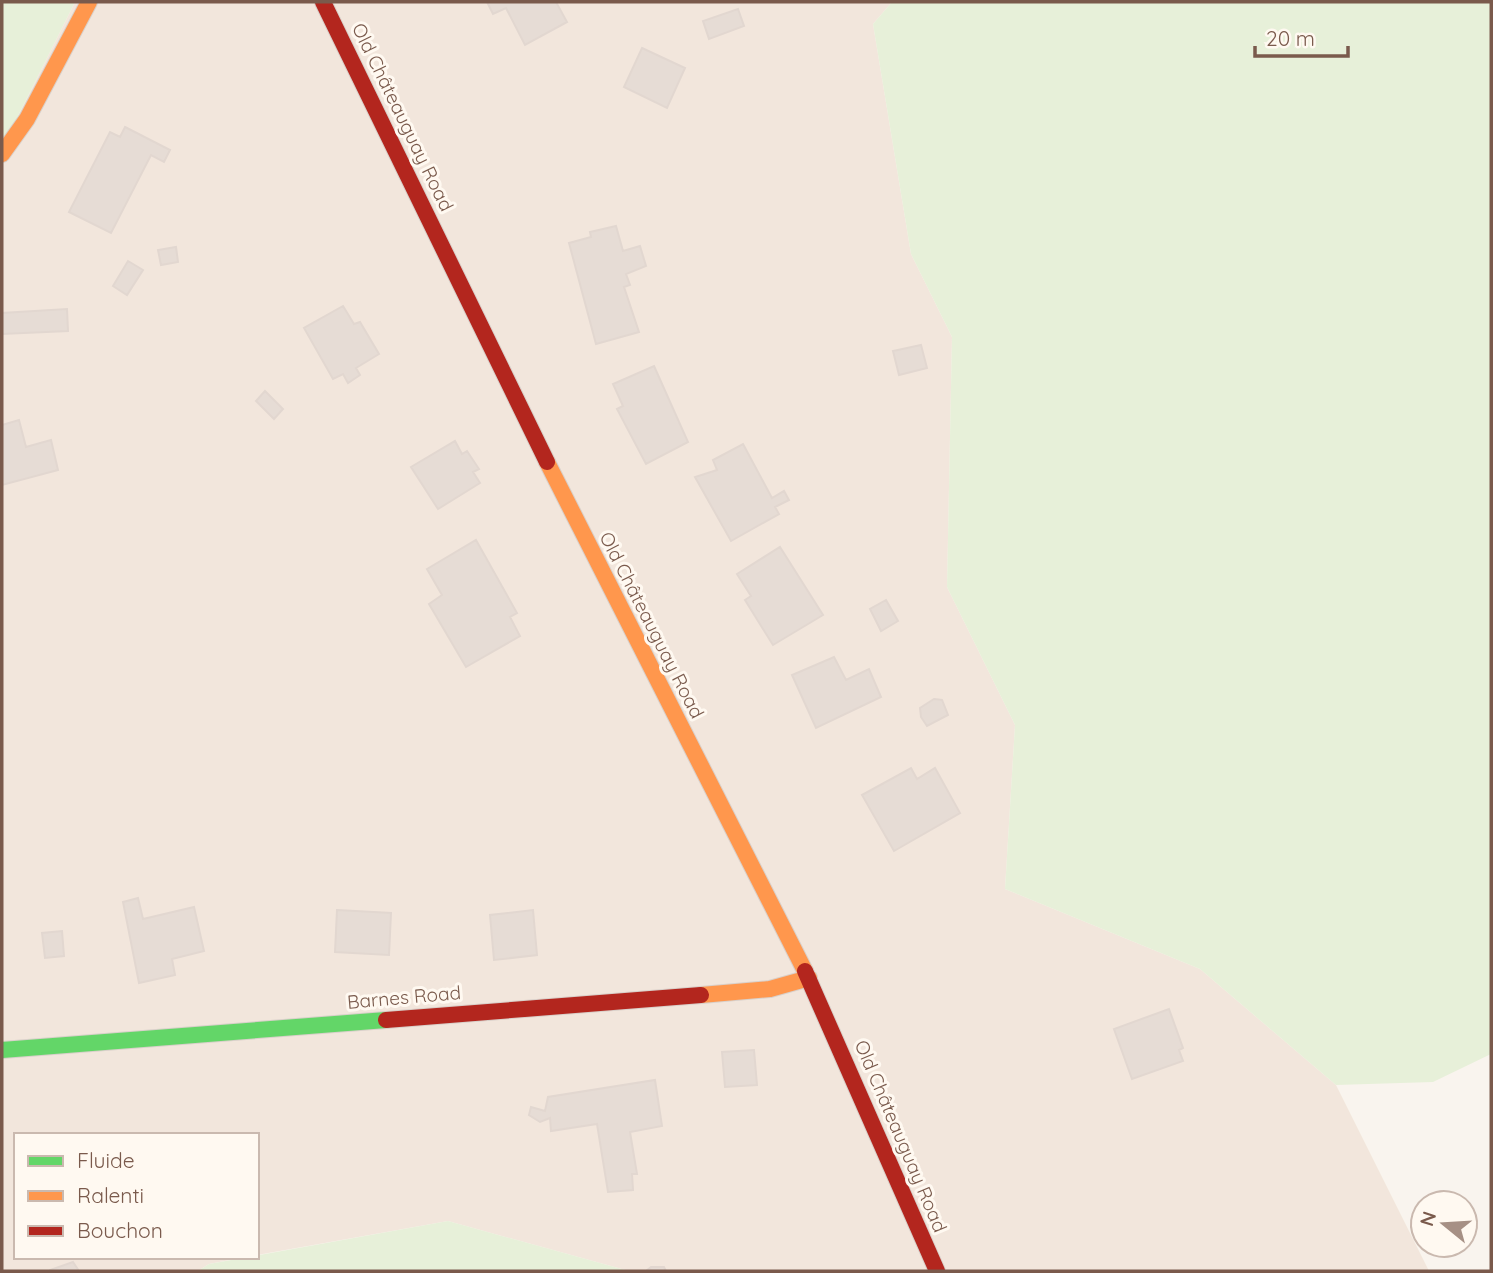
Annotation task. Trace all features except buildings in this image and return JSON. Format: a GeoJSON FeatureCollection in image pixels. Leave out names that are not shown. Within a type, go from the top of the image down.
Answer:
{"type":"FeatureCollection","features":[{"type":"Feature","properties":{"kind":"street"},"geometry":{"type":"LineString","coordinates":[[2,154],[27,119],[89,2]]}},
{"type":"Feature","properties":{"kind":"street","name":"Old Châteauguay Road"},"geometry":{"type":"LineString","coordinates":[[323,2],[614,599],[809,978],[937,1271]]}},
{"type":"Feature","properties":{"kind":"street","name":"Barnes Road"},"geometry":{"type":"LineString","coordinates":[[2,1050],[770,989],[809,978]]}},
{"type":"Feature","properties":{"kind":"shaded area"},"geometry":{"type":"Polygon","coordinates":[[[75,2],[892,2],[873,24],[911,254],[952,337],[947,587],[1015,725],[1005,889],[1200,969],[1336,1085],[1409,1231],[1409,1259],[1423,1259],[1429,1271],[629,1271],[448,1221],[259,1255],[259,1133],[14,1133],[14,1259],[235,1259],[209,1264],[198,1271],[2,1271],[2,148],[75,2]]]}},
{"type":"Feature","properties":{"kind":"green space"},"geometry":{"type":"Polygon","coordinates":[[[2,2],[75,2],[2,148],[2,2]]]}},
{"type":"Feature","properties":{"kind":"green space"},"geometry":{"type":"Polygon","coordinates":[[[892,2],[1491,2],[1491,1054],[1433,1082],[1336,1085],[1200,969],[1005,889],[1015,725],[947,587],[952,337],[911,254],[873,24],[892,2]]]}},
{"type":"Feature","properties":{"kind":"green space"},"geometry":{"type":"Polygon","coordinates":[[[448,1221],[629,1271],[198,1271],[209,1264],[237,1259],[259,1259],[259,1255],[448,1221]]]}},
{"type":"Feature","properties":{"kind":"traffic: fast"},"geometry":{"type":"LineString","coordinates":[[2,1050],[386,1020]]}},
{"type":"Feature","properties":{"kind":"traffic: slow"},"geometry":{"type":"LineString","coordinates":[[2,154],[27,119],[89,2]]}},
{"type":"Feature","properties":{"kind":"traffic: slow"},"geometry":{"type":"LineString","coordinates":[[547,462],[805,971]]}},
{"type":"Feature","properties":{"kind":"traffic: slow"},"geometry":{"type":"LineString","coordinates":[[701,995],[770,989],[809,978]]}},
{"type":"Feature","properties":{"kind":"traffic: jam"},"geometry":{"type":"LineString","coordinates":[[323,2],[547,462]]}},
{"type":"Feature","properties":{"kind":"traffic: jam"},"geometry":{"type":"LineString","coordinates":[[805,971],[937,1271]]}},
{"type":"Feature","properties":{"kind":"traffic: jam"},"geometry":{"type":"LineString","coordinates":[[386,1020],[701,995]]}}]}
